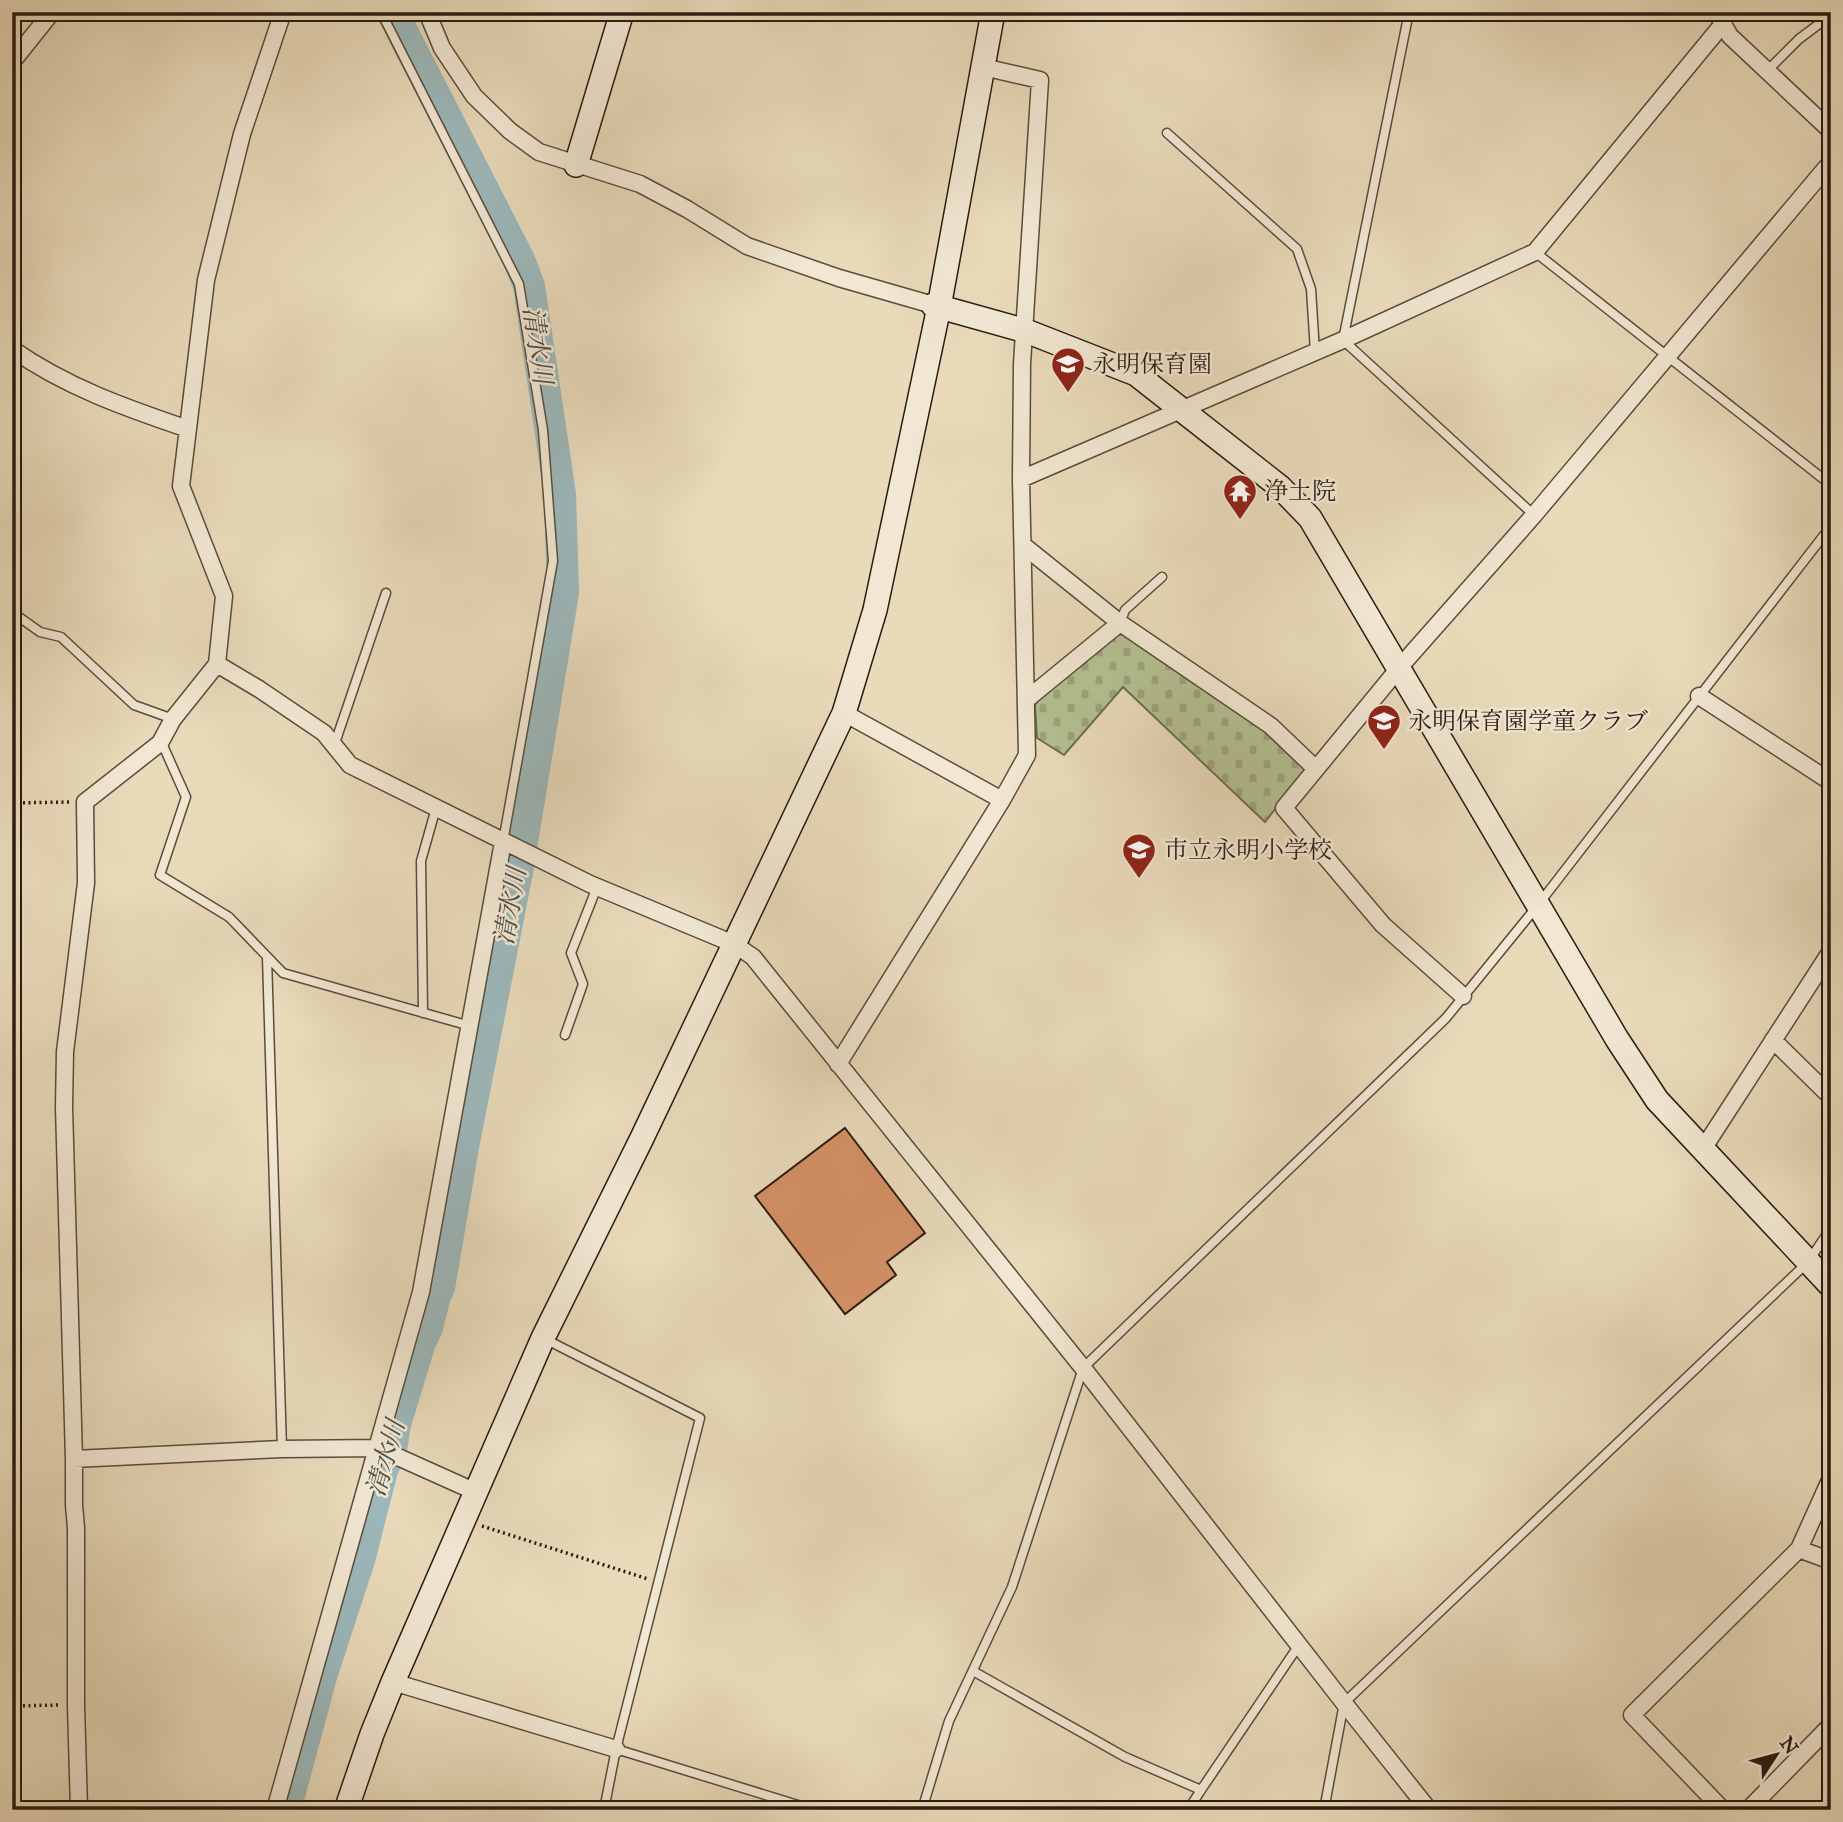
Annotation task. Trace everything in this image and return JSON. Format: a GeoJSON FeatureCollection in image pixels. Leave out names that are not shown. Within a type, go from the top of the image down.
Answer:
{"type":"FeatureCollection","features":[{"type":"Feature","properties":{"kind":"street"},"geometry":{"type":"LineString","coordinates":[[12,62],[52,12]]}},
{"type":"Feature","properties":{"kind":"street"},"geometry":{"type":"LineString","coordinates":[[79,1810],[74,1459],[66,1232],[65,1052],[86,883],[85,802],[161,740],[173,719],[216,664],[224,596],[181,486],[206,280],[242,134],[283,12]]}},
{"type":"Feature","properties":{"kind":"street"},"geometry":{"type":"LineString","coordinates":[[427,12],[442,48],[454,68],[484,107],[524,143],[551,157],[640,184],[747,246],[839,278],[1026,331],[1136,374],[1280,487],[1310,518],[1617,1039],[1657,1100],[1831,1286]]}},
{"type":"Feature","properties":{"kind":"street"},"geometry":{"type":"LineString","coordinates":[[576,165],[622,12]]}},
{"type":"Feature","properties":{"kind":"street"},"geometry":{"type":"LineString","coordinates":[[346,1810],[393,1682],[543,1338],[844,713],[875,610],[992,12]]}},
{"type":"Feature","properties":{"kind":"street"},"geometry":{"type":"LineString","coordinates":[[1021,479],[1343,340],[1535,252],[1719,19],[1730,36],[1831,131]]}},
{"type":"Feature","properties":{"kind":"street"},"geometry":{"type":"LineString","coordinates":[[838,1064],[1002,800],[1027,755],[1021,479],[1022,364],[1040,80],[982,67]]}},
{"type":"Feature","properties":{"kind":"street"},"geometry":{"type":"LineString","coordinates":[[1463,996],[1383,925],[1284,807],[1399,668],[1534,515],[1831,162]]}},
{"type":"Feature","properties":{"kind":"street"},"geometry":{"type":"LineString","coordinates":[[12,349],[42,370],[117,405],[188,429]]}},
{"type":"Feature","properties":{"kind":"street"},"geometry":{"type":"LineString","coordinates":[[1024,546],[1121,624],[1271,726],[1316,769]]}},
{"type":"Feature","properties":{"kind":"street"},"geometry":{"type":"LineString","coordinates":[[1026,700],[1121,624]]}},
{"type":"Feature","properties":{"kind":"street"},"geometry":{"type":"LineString","coordinates":[[216,664],[324,733],[350,765],[597,887],[734,944],[753,957],[1083,1368],[1430,1810]]}},
{"type":"Feature","properties":{"kind":"street"},"geometry":{"type":"LineString","coordinates":[[1699,696],[1831,782]]}},
{"type":"Feature","properties":{"kind":"street"},"geometry":{"type":"LineString","coordinates":[[844,713],[1002,800]]}},
{"type":"Feature","properties":{"kind":"street"},"geometry":{"type":"LineString","coordinates":[[275,1810],[421,1292],[503,842]]}},
{"type":"Feature","properties":{"kind":"street"},"geometry":{"type":"LineString","coordinates":[[1703,1149],[1831,951]]}},
{"type":"Feature","properties":{"kind":"street"},"geometry":{"type":"LineString","coordinates":[[1773,1040],[1831,1097]]}},
{"type":"Feature","properties":{"kind":"street"},"geometry":{"type":"LineString","coordinates":[[74,1459],[282,1449],[377,1448],[476,1492]]}},
{"type":"Feature","properties":{"kind":"street"},"geometry":{"type":"LineString","coordinates":[[1723,1810],[1632,1715],[1799,1549],[1831,1478]]}},
{"type":"Feature","properties":{"kind":"street"},"geometry":{"type":"LineString","coordinates":[[1799,1549],[1831,1561]]}},
{"type":"Feature","properties":{"kind":"street"},"geometry":{"type":"LineString","coordinates":[[393,1682],[616,1749]]}},
{"type":"Feature","properties":{"kind":"street"},"geometry":{"type":"LineString","coordinates":[[1748,1810],[1828,1735]]}},
{"type":"Feature","properties":{"kind":"lane"},"geometry":{"type":"LineString","coordinates":[[381,12],[519,284],[543,430],[553,561],[503,842]]}},
{"type":"Feature","properties":{"kind":"lane"},"geometry":{"type":"LineString","coordinates":[[1409,12],[1343,340],[1534,515]]}},
{"type":"Feature","properties":{"kind":"lane"},"geometry":{"type":"LineString","coordinates":[[1767,71],[1799,39],[1831,15]]}},
{"type":"Feature","properties":{"kind":"lane"},"geometry":{"type":"LineString","coordinates":[[1167,133],[1297,249],[1311,289],[1315,352]]}},
{"type":"Feature","properties":{"kind":"lane"},"geometry":{"type":"LineString","coordinates":[[1535,252],[1831,485]]}},
{"type":"Feature","properties":{"kind":"lane"},"geometry":{"type":"LineString","coordinates":[[922,1810],[949,1721],[1012,1587],[1083,1368],[1446,1018],[1538,905],[1831,526]]}},
{"type":"Feature","properties":{"kind":"lane"},"geometry":{"type":"LineString","coordinates":[[1121,624],[1125,610],[1162,577]]}},
{"type":"Feature","properties":{"kind":"lane"},"geometry":{"type":"LineString","coordinates":[[334,746],[386,593]]}},
{"type":"Feature","properties":{"kind":"lane"},"geometry":{"type":"LineString","coordinates":[[12,612],[40,632],[61,637],[134,705],[173,719]]}},
{"type":"Feature","properties":{"kind":"lane"},"geometry":{"type":"LineString","coordinates":[[161,740],[186,797],[160,875],[229,917],[283,973],[470,1026]]}},
{"type":"Feature","properties":{"kind":"lane"},"geometry":{"type":"LineString","coordinates":[[423,1013],[421,861],[436,808]]}},
{"type":"Feature","properties":{"kind":"lane"},"geometry":{"type":"LineString","coordinates":[[565,1035],[583,984],[571,953],[597,887]]}},
{"type":"Feature","properties":{"kind":"lane"},"geometry":{"type":"LineString","coordinates":[[267,957],[282,1449]]}},
{"type":"Feature","properties":{"kind":"lane"},"geometry":{"type":"LineString","coordinates":[[1324,1810],[1344,1703],[1808,1262],[1831,1228]]}},
{"type":"Feature","properties":{"kind":"lane"},"geometry":{"type":"LineString","coordinates":[[543,1338],[699,1418],[616,1749],[604,1810]]}},
{"type":"Feature","properties":{"kind":"lane"},"geometry":{"type":"LineString","coordinates":[[1188,1810],[1299,1646]]}},
{"type":"Feature","properties":{"kind":"lane"},"geometry":{"type":"LineString","coordinates":[[973,1671],[1125,1757],[1201,1790]]}},
{"type":"Feature","properties":{"kind":"lane"},"geometry":{"type":"LineString","coordinates":[[616,1749],[814,1810]]}},
{"type":"Feature","properties":{"kind":"path"},"geometry":{"type":"LineString","coordinates":[[12,803],[85,802]]}},
{"type":"Feature","properties":{"kind":"path"},"geometry":{"type":"LineString","coordinates":[[463,1520],[658,1583]]}},
{"type":"Feature","properties":{"kind":"path"},"geometry":{"type":"LineString","coordinates":[[12,1706],[76,1705]]}},
{"type":"Feature","properties":{"kind":"green space"},"geometry":{"type":"Polygon","coordinates":[[[1125,634],[1265,727],[1307,768],[1265,822],[1123,687],[1064,755],[1037,738],[1035,705],[1042,695],[1117,635],[1125,634]]]}},
{"type":"Feature","properties":{"kind":"building"},"geometry":{"type":"Polygon","coordinates":[[[845,1128],[925,1233],[887,1262],[896,1275],[845,1314],[755,1196],[845,1128]]]}},
{"type":"Feature","properties":{"kind":"waterway","name":"清水川"},"geometry":{"type":"LineString","coordinates":[[285,1810],[322,1673],[359,1560],[382,1470],[391,1450],[395,1424],[439,1288],[463,1147],[517,872],[563,593],[560,494],[529,286],[519,260],[392,12]]}},
{"type":"Feature","properties":{"kind":"place","name":"永明保育園"},"geometry":{"type":"Point","coordinates":[1068,394]}},
{"type":"Feature","properties":{"kind":"place","name":"浄土院"},"geometry":{"type":"Point","coordinates":[1240,521]}},
{"type":"Feature","properties":{"kind":"place","name":"永明保育園学童クラブ"},"geometry":{"type":"Point","coordinates":[1384,751]}},
{"type":"Feature","properties":{"kind":"place","name":"市立永明小学校"},"geometry":{"type":"Point","coordinates":[1139,880]}}]}
